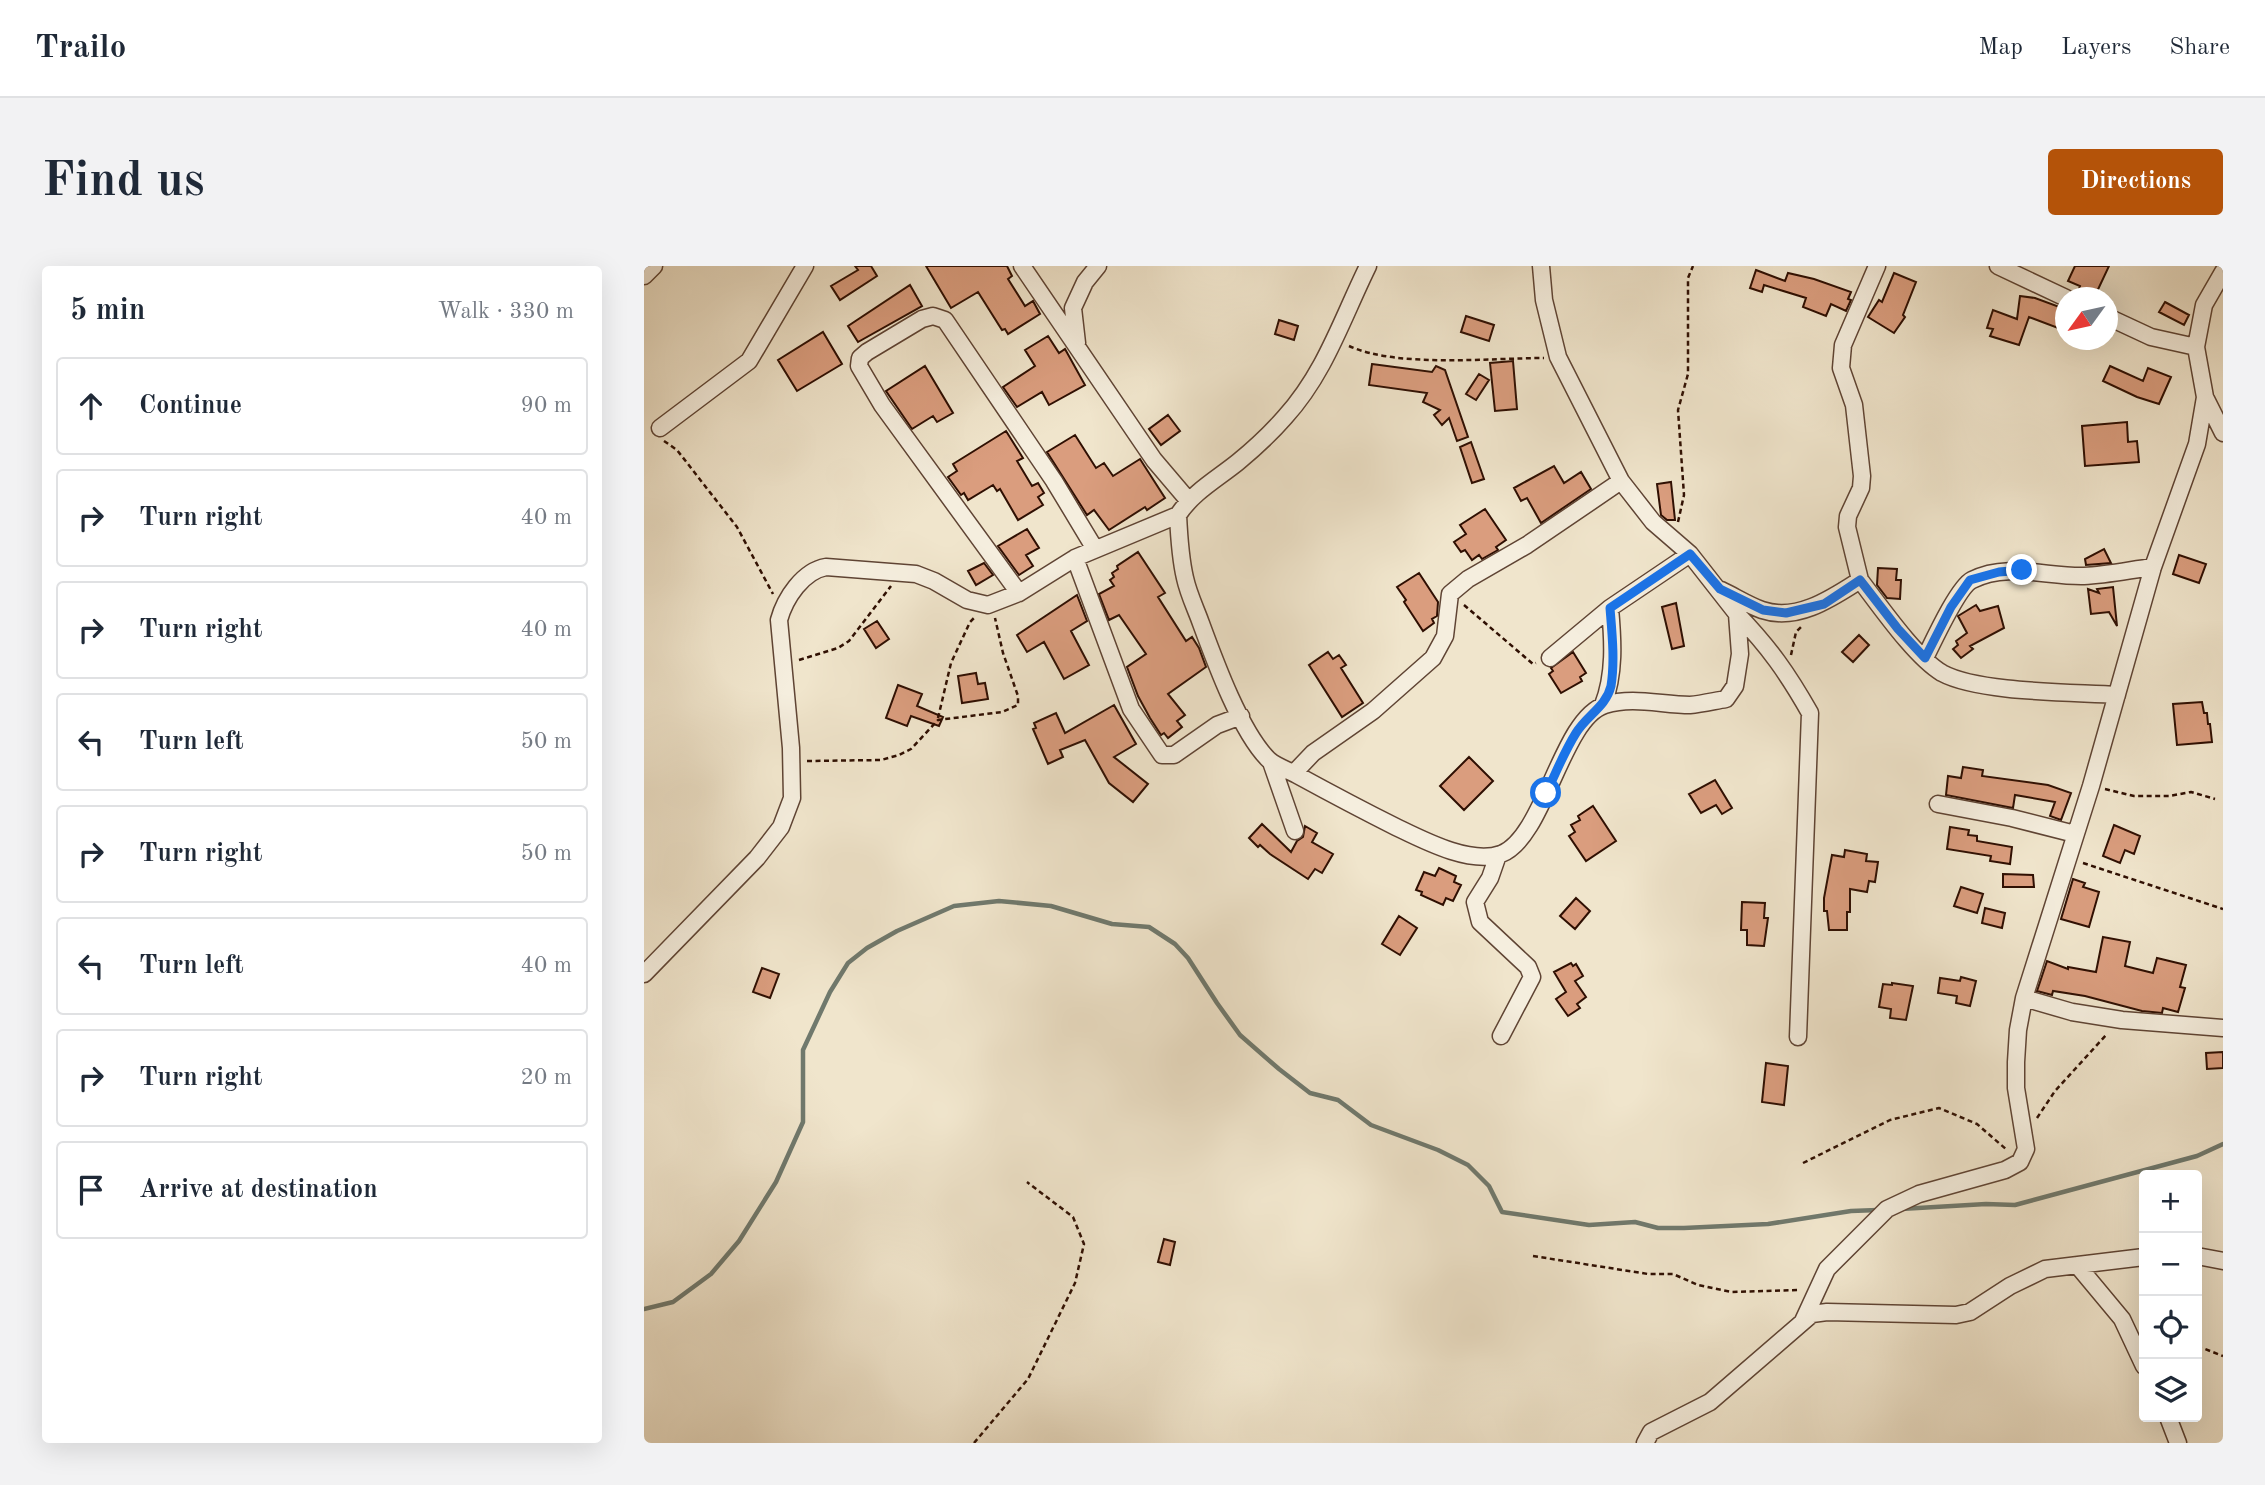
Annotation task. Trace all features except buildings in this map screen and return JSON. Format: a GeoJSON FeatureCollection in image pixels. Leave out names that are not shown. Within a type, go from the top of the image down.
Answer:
{"type":"FeatureCollection","features":[{"type":"Feature","properties":{"kind":"street"},"geometry":{"type":"LineString","coordinates":[[644,276],[654,266]]}},
{"type":"Feature","properties":{"kind":"street"},"geometry":{"type":"LineString","coordinates":[[660,428],[748,360],[805,266]]}},
{"type":"Feature","properties":{"kind":"street"},"geometry":{"type":"LineString","coordinates":[[1022,266],[1154,460],[1188,500]]}},
{"type":"Feature","properties":{"kind":"street"},"geometry":{"type":"LineString","coordinates":[[1078,348],[1073,308],[1085,282],[1098,266]]}},
{"type":"Feature","properties":{"kind":"street"},"geometry":{"type":"LineString","coordinates":[[644,974],[749,866],[781,827],[791,806],[791,761],[779,635],[781,613],[798,585],[816,569],[826,567],[902,572],[925,577],[967,600],[990,605],[1019,593],[1074,558],[1178,515],[1188,500],[1239,461],[1285,417],[1320,372],[1368,266]]}},
{"type":"Feature","properties":{"kind":"street"},"geometry":{"type":"LineString","coordinates":[[1541,266],[1544,300],[1558,358],[1621,481],[1653,522],[1690,554],[1737,614],[1760,637],[1787,671],[1810,713],[1798,1037]]}},
{"type":"Feature","properties":{"kind":"street"},"geometry":{"type":"LineString","coordinates":[[1877,266],[1843,345],[1841,368],[1854,405],[1862,476],[1861,488],[1848,516],[1847,527],[1860,580],[1898,629],[1925,658],[1940,672],[1964,683],[2117,695]]}},
{"type":"Feature","properties":{"kind":"street"},"geometry":{"type":"LineString","coordinates":[[1998,266],[2055,293]]}},
{"type":"Feature","properties":{"kind":"street"},"geometry":{"type":"LineString","coordinates":[[2223,272],[2204,305],[2196,347],[2205,397],[2223,433]]}},
{"type":"Feature","properties":{"kind":"street"},"geometry":{"type":"LineString","coordinates":[[1019,593],[882,405],[859,366],[860,358],[867,352],[922,319],[933,316],[945,320],[1054,481],[1095,549]]}},
{"type":"Feature","properties":{"kind":"street"},"geometry":{"type":"LineString","coordinates":[[2118,322],[2151,337],[2196,347]]}},
{"type":"Feature","properties":{"kind":"street"},"geometry":{"type":"LineString","coordinates":[[1803,1321],[1827,1269],[1887,1209],[1919,1194],[2005,1170],[2020,1162],[2026,1149],[2026,1136],[2016,1088],[2018,1030],[2024,998],[2091,786],[2153,568],[2197,444],[2205,397]]}},
{"type":"Feature","properties":{"kind":"street"},"geometry":{"type":"LineString","coordinates":[[1294,773],[1313,753],[1373,711],[1433,658],[1445,636],[1450,594],[1468,579],[1527,545],[1621,481]]}},
{"type":"Feature","properties":{"kind":"street"},"geometry":{"type":"LineString","coordinates":[[1178,515],[1179,548],[1185,580],[1215,660],[1241,716],[1259,748],[1271,762],[1295,831]]}},
{"type":"Feature","properties":{"kind":"street"},"geometry":{"type":"LineString","coordinates":[[1550,658],[1610,608],[1690,554]]}},
{"type":"Feature","properties":{"kind":"street"},"geometry":{"type":"LineString","coordinates":[[1074,558],[1131,709],[1162,755],[1174,755],[1217,725],[1241,716]]}},
{"type":"Feature","properties":{"kind":"street"},"geometry":{"type":"LineString","coordinates":[[1925,658],[1951,607],[1970,580],[1999,572],[2022,570],[2083,576],[2153,568]]}},
{"type":"Feature","properties":{"kind":"street"},"geometry":{"type":"LineString","coordinates":[[1720,589],[1763,610],[1786,613],[1824,604],[1860,580]]}},
{"type":"Feature","properties":{"kind":"street"},"geometry":{"type":"LineString","coordinates":[[1604,705],[1611,686],[1613,642],[1610,608]]}},
{"type":"Feature","properties":{"kind":"street"},"geometry":{"type":"LineString","coordinates":[[1271,762],[1424,841],[1453,852],[1498,855],[1511,848],[1524,832],[1575,734],[1587,718],[1604,705],[1636,702],[1687,705],[1726,699],[1735,686],[1740,654],[1737,614]]}},
{"type":"Feature","properties":{"kind":"street"},"geometry":{"type":"LineString","coordinates":[[1938,804],[2012,818],[2075,834]]}},
{"type":"Feature","properties":{"kind":"street"},"geometry":{"type":"LineString","coordinates":[[1498,855],[1490,878],[1475,902],[1480,922],[1528,967],[1532,977],[1501,1037]]}},
{"type":"Feature","properties":{"kind":"street"},"geometry":{"type":"LineString","coordinates":[[2024,998],[2072,1012],[2122,1020],[2223,1028]]}},
{"type":"Feature","properties":{"kind":"street"},"geometry":{"type":"LineString","coordinates":[[2202,1257],[2223,1261]]}},
{"type":"Feature","properties":{"kind":"street"},"geometry":{"type":"LineString","coordinates":[[1646,1443],[1651,1432],[1710,1402],[1780,1345],[1812,1314],[1827,1312],[1956,1315],[1970,1312],[2010,1286],[2045,1269],[2139,1258]]}},
{"type":"Feature","properties":{"kind":"street"},"geometry":{"type":"LineString","coordinates":[[2077,1265],[2122,1319],[2141,1359]]}},
{"type":"Feature","properties":{"kind":"street"},"geometry":{"type":"LineString","coordinates":[[2170,1422],[2178,1443]]}},
{"type":"Feature","properties":{"kind":"path"},"geometry":{"type":"LineString","coordinates":[[1677,525],[1684,495],[1678,411],[1688,374],[1688,278],[1693,266]]}},
{"type":"Feature","properties":{"kind":"path"},"geometry":{"type":"LineString","coordinates":[[1333,339],[1376,355],[1414,359],[1558,358]]}},
{"type":"Feature","properties":{"kind":"path"},"geometry":{"type":"LineString","coordinates":[[660,428],[658,432],[664,441],[677,450],[737,527],[769,584],[781,613]]}},
{"type":"Feature","properties":{"kind":"path"},"geometry":{"type":"LineString","coordinates":[[782,663],[791,663],[838,649],[849,641],[902,572]]}},
{"type":"Feature","properties":{"kind":"path"},"geometry":{"type":"LineString","coordinates":[[1450,594],[1533,664],[1550,658]]}},
{"type":"Feature","properties":{"kind":"path"},"geometry":{"type":"LineString","coordinates":[[791,761],[881,760],[911,749],[938,720],[951,663],[970,622],[990,605],[1018,696],[1018,705],[1002,712],[938,720]]}},
{"type":"Feature","properties":{"kind":"path"},"geometry":{"type":"LineString","coordinates":[[1787,671],[1796,632],[1805,624]]}},
{"type":"Feature","properties":{"kind":"path"},"geometry":{"type":"LineString","coordinates":[[2091,786],[2134,796],[2169,796],[2191,792],[2215,799]]}},
{"type":"Feature","properties":{"kind":"path"},"geometry":{"type":"LineString","coordinates":[[2069,859],[2223,909]]}},
{"type":"Feature","properties":{"kind":"path"},"geometry":{"type":"LineString","coordinates":[[2026,1136],[2055,1091],[2122,1020]]}},
{"type":"Feature","properties":{"kind":"path"},"geometry":{"type":"LineString","coordinates":[[1803,1163],[1891,1120],[1939,1108],[1977,1124],[2020,1162]]}},
{"type":"Feature","properties":{"kind":"path"},"geometry":{"type":"LineString","coordinates":[[974,1443],[1028,1379],[1075,1283],[1084,1244],[1073,1217],[1027,1182]]}},
{"type":"Feature","properties":{"kind":"path"},"geometry":{"type":"LineString","coordinates":[[1533,1256],[1648,1274],[1673,1274],[1698,1285],[1731,1292],[1817,1289]]}},
{"type":"Feature","properties":{"kind":"path"},"geometry":{"type":"LineString","coordinates":[[2202,1349],[2223,1356]]}},
{"type":"Feature","properties":{"kind":"waterway"},"geometry":{"type":"LineString","coordinates":[[644,1309],[673,1302],[711,1274],[739,1241],[776,1182],[803,1122],[803,1050],[830,992],[848,963],[867,948],[897,931],[954,906],[999,901],[1051,906],[1112,924],[1149,927],[1175,944],[1188,958],[1240,1035],[1279,1069],[1310,1093],[1338,1100],[1371,1125],[1438,1150],[1468,1165],[1489,1186],[1502,1212],[1589,1225],[1635,1222],[1658,1228],[1684,1228],[1768,1224],[1851,1211],[1878,1210]]}},
{"type":"Feature","properties":{"kind":"waterway"},"geometry":{"type":"LineString","coordinates":[[1901,1209],[2015,1205],[2197,1156],[2223,1144]]}},
{"type":"Feature","properties":{"kind":"route"},"geometry":{"type":"LineString","coordinates":[[1546,793],[1575,734],[1587,718],[1604,705],[1611,686],[1613,642],[1610,608],[1690,554],[1720,589],[1763,610],[1786,613],[1824,604],[1860,580],[1898,629],[1925,658],[1951,607],[1970,580],[1999,572],[2022,570]]}}]}
